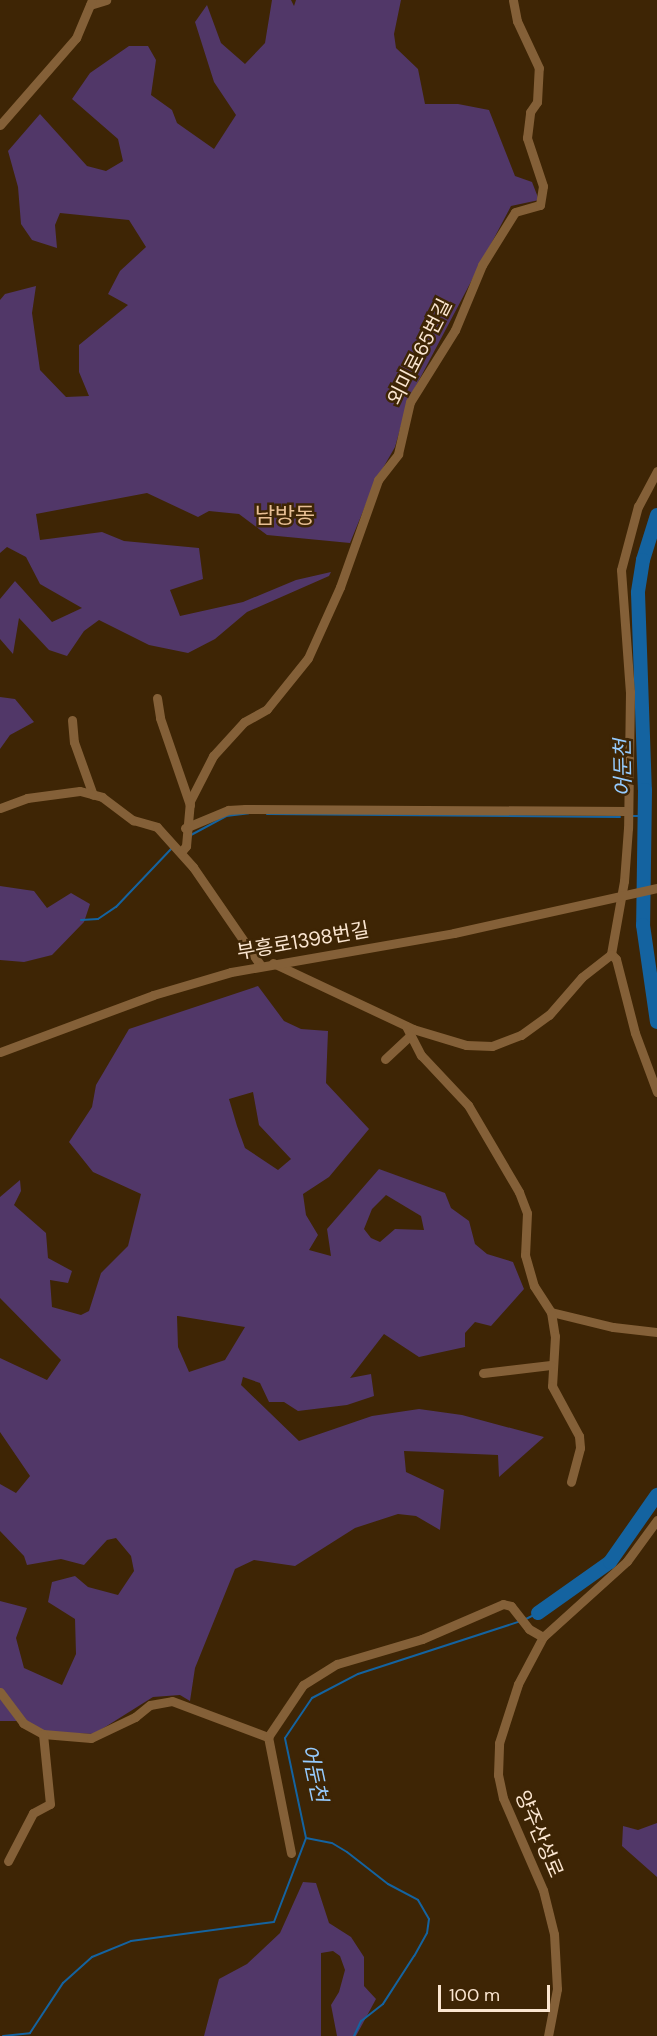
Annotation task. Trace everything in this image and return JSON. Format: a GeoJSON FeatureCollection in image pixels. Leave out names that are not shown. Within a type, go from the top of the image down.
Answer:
{"type":"FeatureCollection","features":[{"type":"Feature","properties":{"kind":"street"},"geometry":{"type":"LineString","coordinates":[[0,125],[76,38],[91,3],[106,0]]}},
{"type":"Feature","properties":{"kind":"street","name":"외미로65번길"},"geometry":{"type":"LineString","coordinates":[[176,847],[185,835],[190,805],[218,750],[244,722],[267,709],[308,658],[340,587],[378,480],[398,454],[410,402],[455,330],[482,265],[515,212],[540,205],[543,186],[527,138],[530,112],[537,102],[539,68],[517,21],[513,0]]}},
{"type":"Feature","properties":{"kind":"street"},"geometry":{"type":"LineString","coordinates":[[273,963],[410,1030],[466,1045],[492,1046],[521,1035],[549,1015],[582,977],[611,954],[624,880],[627,811],[630,692],[621,570],[638,506],[657,471]]}},
{"type":"Feature","properties":{"kind":"street"},"geometry":{"type":"LineString","coordinates":[[157,698],[159,718],[190,805]]}},
{"type":"Feature","properties":{"kind":"street"},"geometry":{"type":"LineString","coordinates":[[72,720],[74,741],[93,795]]}},
{"type":"Feature","properties":{"kind":"street"},"geometry":{"type":"LineString","coordinates":[[0,808],[27,798],[80,791],[93,795],[133,819],[157,827],[176,847],[261,966]]}},
{"type":"Feature","properties":{"kind":"street"},"geometry":{"type":"LineString","coordinates":[[185,835],[228,810],[245,809],[627,811]]}},
{"type":"Feature","properties":{"kind":"street","name":"부흥로1398번길"},"geometry":{"type":"LineString","coordinates":[[0,1052],[153,995],[273,963],[454,933],[622,894],[655,891]]}},
{"type":"Feature","properties":{"kind":"street"},"geometry":{"type":"LineString","coordinates":[[611,954],[616,958],[635,1032],[657,1092]]}},
{"type":"Feature","properties":{"kind":"street"},"geometry":{"type":"LineString","coordinates":[[385,1059],[410,1030]]}},
{"type":"Feature","properties":{"kind":"street"},"geometry":{"type":"LineString","coordinates":[[410,1030],[428,1064],[468,1105],[519,1192],[527,1213],[525,1255],[534,1286],[551,1312],[555,1336],[551,1365],[555,1395],[579,1436],[580,1448],[571,1482]]}},
{"type":"Feature","properties":{"kind":"street"},"geometry":{"type":"LineString","coordinates":[[551,1312],[613,1327],[657,1332]]}},
{"type":"Feature","properties":{"kind":"street"},"geometry":{"type":"LineString","coordinates":[[483,1373],[551,1365]]}},
{"type":"Feature","properties":{"kind":"street","name":"양주산성로"},"geometry":{"type":"LineString","coordinates":[[548,2036],[558,1973],[553,1923],[537,1876],[503,1798],[498,1767],[499,1743],[509,1705],[543,1637],[622,1566],[657,1520]]}},
{"type":"Feature","properties":{"kind":"street"},"geometry":{"type":"LineString","coordinates":[[291,1853],[268,1737],[303,1685],[337,1664],[422,1639],[503,1604],[512,1606],[529,1629],[543,1637]]}},
{"type":"Feature","properties":{"kind":"street"},"geometry":{"type":"LineString","coordinates":[[0,1692],[22,1723],[43,1734],[91,1738],[135,1717],[150,1705],[172,1701],[268,1737]]}},
{"type":"Feature","properties":{"kind":"street"},"geometry":{"type":"LineString","coordinates":[[8,1861],[33,1813],[50,1804],[43,1734]]}},
{"type":"Feature","properties":{"kind":"shaded area"},"geometry":{"type":"Polygon","coordinates":[[[272,0],[291,0],[294,6],[296,0],[401,0],[394,34],[396,48],[418,69],[425,104],[458,104],[489,110],[515,176],[532,182],[539,200],[511,206],[408,401],[395,447],[375,482],[350,543],[267,535],[239,514],[209,511],[198,517],[147,493],[36,514],[40,540],[102,532],[124,541],[199,548],[203,579],[170,590],[180,616],[243,602],[296,580],[331,572],[329,576],[247,612],[215,639],[188,653],[149,645],[99,620],[84,631],[67,656],[49,650],[19,618],[13,654],[0,639],[0,599],[15,581],[52,622],[82,608],[40,584],[26,557],[7,547],[0,553],[0,300],[5,294],[36,286],[32,313],[40,370],[66,397],[89,396],[79,372],[79,345],[128,305],[108,294],[120,271],[146,247],[129,220],[60,213],[55,225],[57,248],[32,240],[21,224],[18,187],[8,151],[40,114],[87,166],[106,171],[123,161],[118,139],[72,99],[90,73],[129,46],[148,46],[156,60],[151,95],[172,110],[177,123],[214,149],[236,115],[214,82],[195,22],[207,5],[221,43],[245,64],[265,43],[272,0]]]}},
{"type":"Feature","properties":{"kind":"shaded area"},"geometry":{"type":"Polygon","coordinates":[[[0,697],[15,699],[34,722],[10,735],[0,749],[0,697]]]}},
{"type":"Feature","properties":{"kind":"shaded area"},"geometry":{"type":"Polygon","coordinates":[[[0,886],[34,891],[47,908],[71,893],[90,904],[84,922],[52,955],[24,962],[0,960],[0,886]]]}},
{"type":"Feature","properties":{"kind":"shaded area"},"geometry":{"type":"Polygon","coordinates":[[[258,986],[284,1021],[301,1029],[328,1031],[326,1083],[369,1129],[329,1177],[303,1194],[306,1215],[318,1235],[309,1250],[331,1256],[327,1229],[379,1169],[445,1193],[451,1208],[469,1221],[475,1244],[487,1254],[513,1262],[524,1289],[491,1326],[475,1322],[465,1333],[465,1347],[419,1357],[384,1334],[350,1378],[371,1374],[374,1396],[347,1405],[298,1411],[284,1402],[269,1402],[260,1383],[243,1377],[241,1385],[299,1441],[372,1416],[419,1409],[462,1415],[544,1437],[499,1477],[498,1455],[404,1451],[406,1472],[444,1490],[440,1530],[416,1516],[398,1514],[355,1528],[295,1566],[254,1560],[235,1569],[195,1668],[190,1701],[180,1695],[153,1697],[94,1734],[45,1732],[21,1721],[0,1721],[0,1601],[27,1608],[16,1638],[24,1668],[62,1685],[76,1654],[75,1619],[48,1602],[52,1582],[75,1576],[88,1587],[118,1595],[134,1571],[131,1556],[116,1538],[107,1540],[84,1565],[61,1559],[27,1565],[24,1556],[0,1531],[0,1484],[16,1493],[30,1476],[0,1432],[0,1358],[47,1380],[61,1360],[0,1298],[0,1197],[20,1180],[21,1191],[14,1205],[46,1233],[48,1258],[72,1271],[68,1283],[50,1280],[52,1307],[81,1315],[89,1311],[101,1273],[128,1246],[141,1194],[93,1172],[69,1142],[92,1107],[96,1085],[129,1029],[258,986]],[[253,1092],[229,1099],[237,1126],[245,1148],[278,1170],[291,1159],[259,1125],[253,1092]],[[386,1195],[372,1209],[364,1229],[371,1238],[380,1242],[395,1229],[424,1230],[421,1216],[386,1195]],[[177,1316],[178,1347],[189,1372],[225,1360],[245,1327],[177,1316]]]}},
{"type":"Feature","properties":{"kind":"shaded area"},"geometry":{"type":"Polygon","coordinates":[[[657,1823],[657,1877],[622,1846],[623,1826],[638,1830],[657,1823]]]}},
{"type":"Feature","properties":{"kind":"shaded area"},"geometry":{"type":"Polygon","coordinates":[[[303,1882],[316,1883],[329,1923],[351,1937],[364,1957],[364,1986],[376,1999],[356,2036],[337,2036],[331,2005],[339,1992],[345,1970],[340,1956],[333,1951],[321,1953],[321,2036],[204,2036],[219,1979],[247,1964],[280,1933],[303,1882]]]}},
{"type":"Feature","properties":{"kind":"waterway","name":"어둔천"},"geometry":{"type":"LineString","coordinates":[[657,515],[643,560],[638,593],[645,790],[643,925],[657,1022]]}},
{"type":"Feature","properties":{"kind":"waterway"},"geometry":{"type":"LineString","coordinates":[[191,835],[226,816],[249,813]]}},
{"type":"Feature","properties":{"kind":"waterway"},"geometry":{"type":"LineString","coordinates":[[267,814],[620,817]]}},
{"type":"Feature","properties":{"kind":"waterway"},"geometry":{"type":"LineString","coordinates":[[632,816],[644,816]]}},
{"type":"Feature","properties":{"kind":"waterway"},"geometry":{"type":"LineString","coordinates":[[81,920],[98,919],[116,907],[172,848]]}},
{"type":"Feature","properties":{"kind":"waterway","name":"어둔천"},"geometry":{"type":"LineString","coordinates":[[538,1613],[610,1562],[657,1495]]}},
{"type":"Feature","properties":{"kind":"waterway","name":"어둔천"},"geometry":{"type":"LineString","coordinates":[[526,1619],[538,1613]]}},
{"type":"Feature","properties":{"kind":"waterway","name":"어둔천"},"geometry":{"type":"LineString","coordinates":[[3,2036],[30,2033],[63,1983],[92,1957],[131,1941],[274,1922],[306,1838],[285,1738],[312,1698],[358,1674],[521,1621]]}},
{"type":"Feature","properties":{"kind":"waterway"},"geometry":{"type":"LineString","coordinates":[[306,1838],[332,1843],[347,1852],[388,1884],[418,1900],[429,1919],[427,1933],[414,1956],[383,2004],[361,2021],[354,2036]]}},
{"type":"Feature","properties":{"kind":"district","name":"남방동"},"geometry":{"type":"Point","coordinates":[285,516]}}]}
